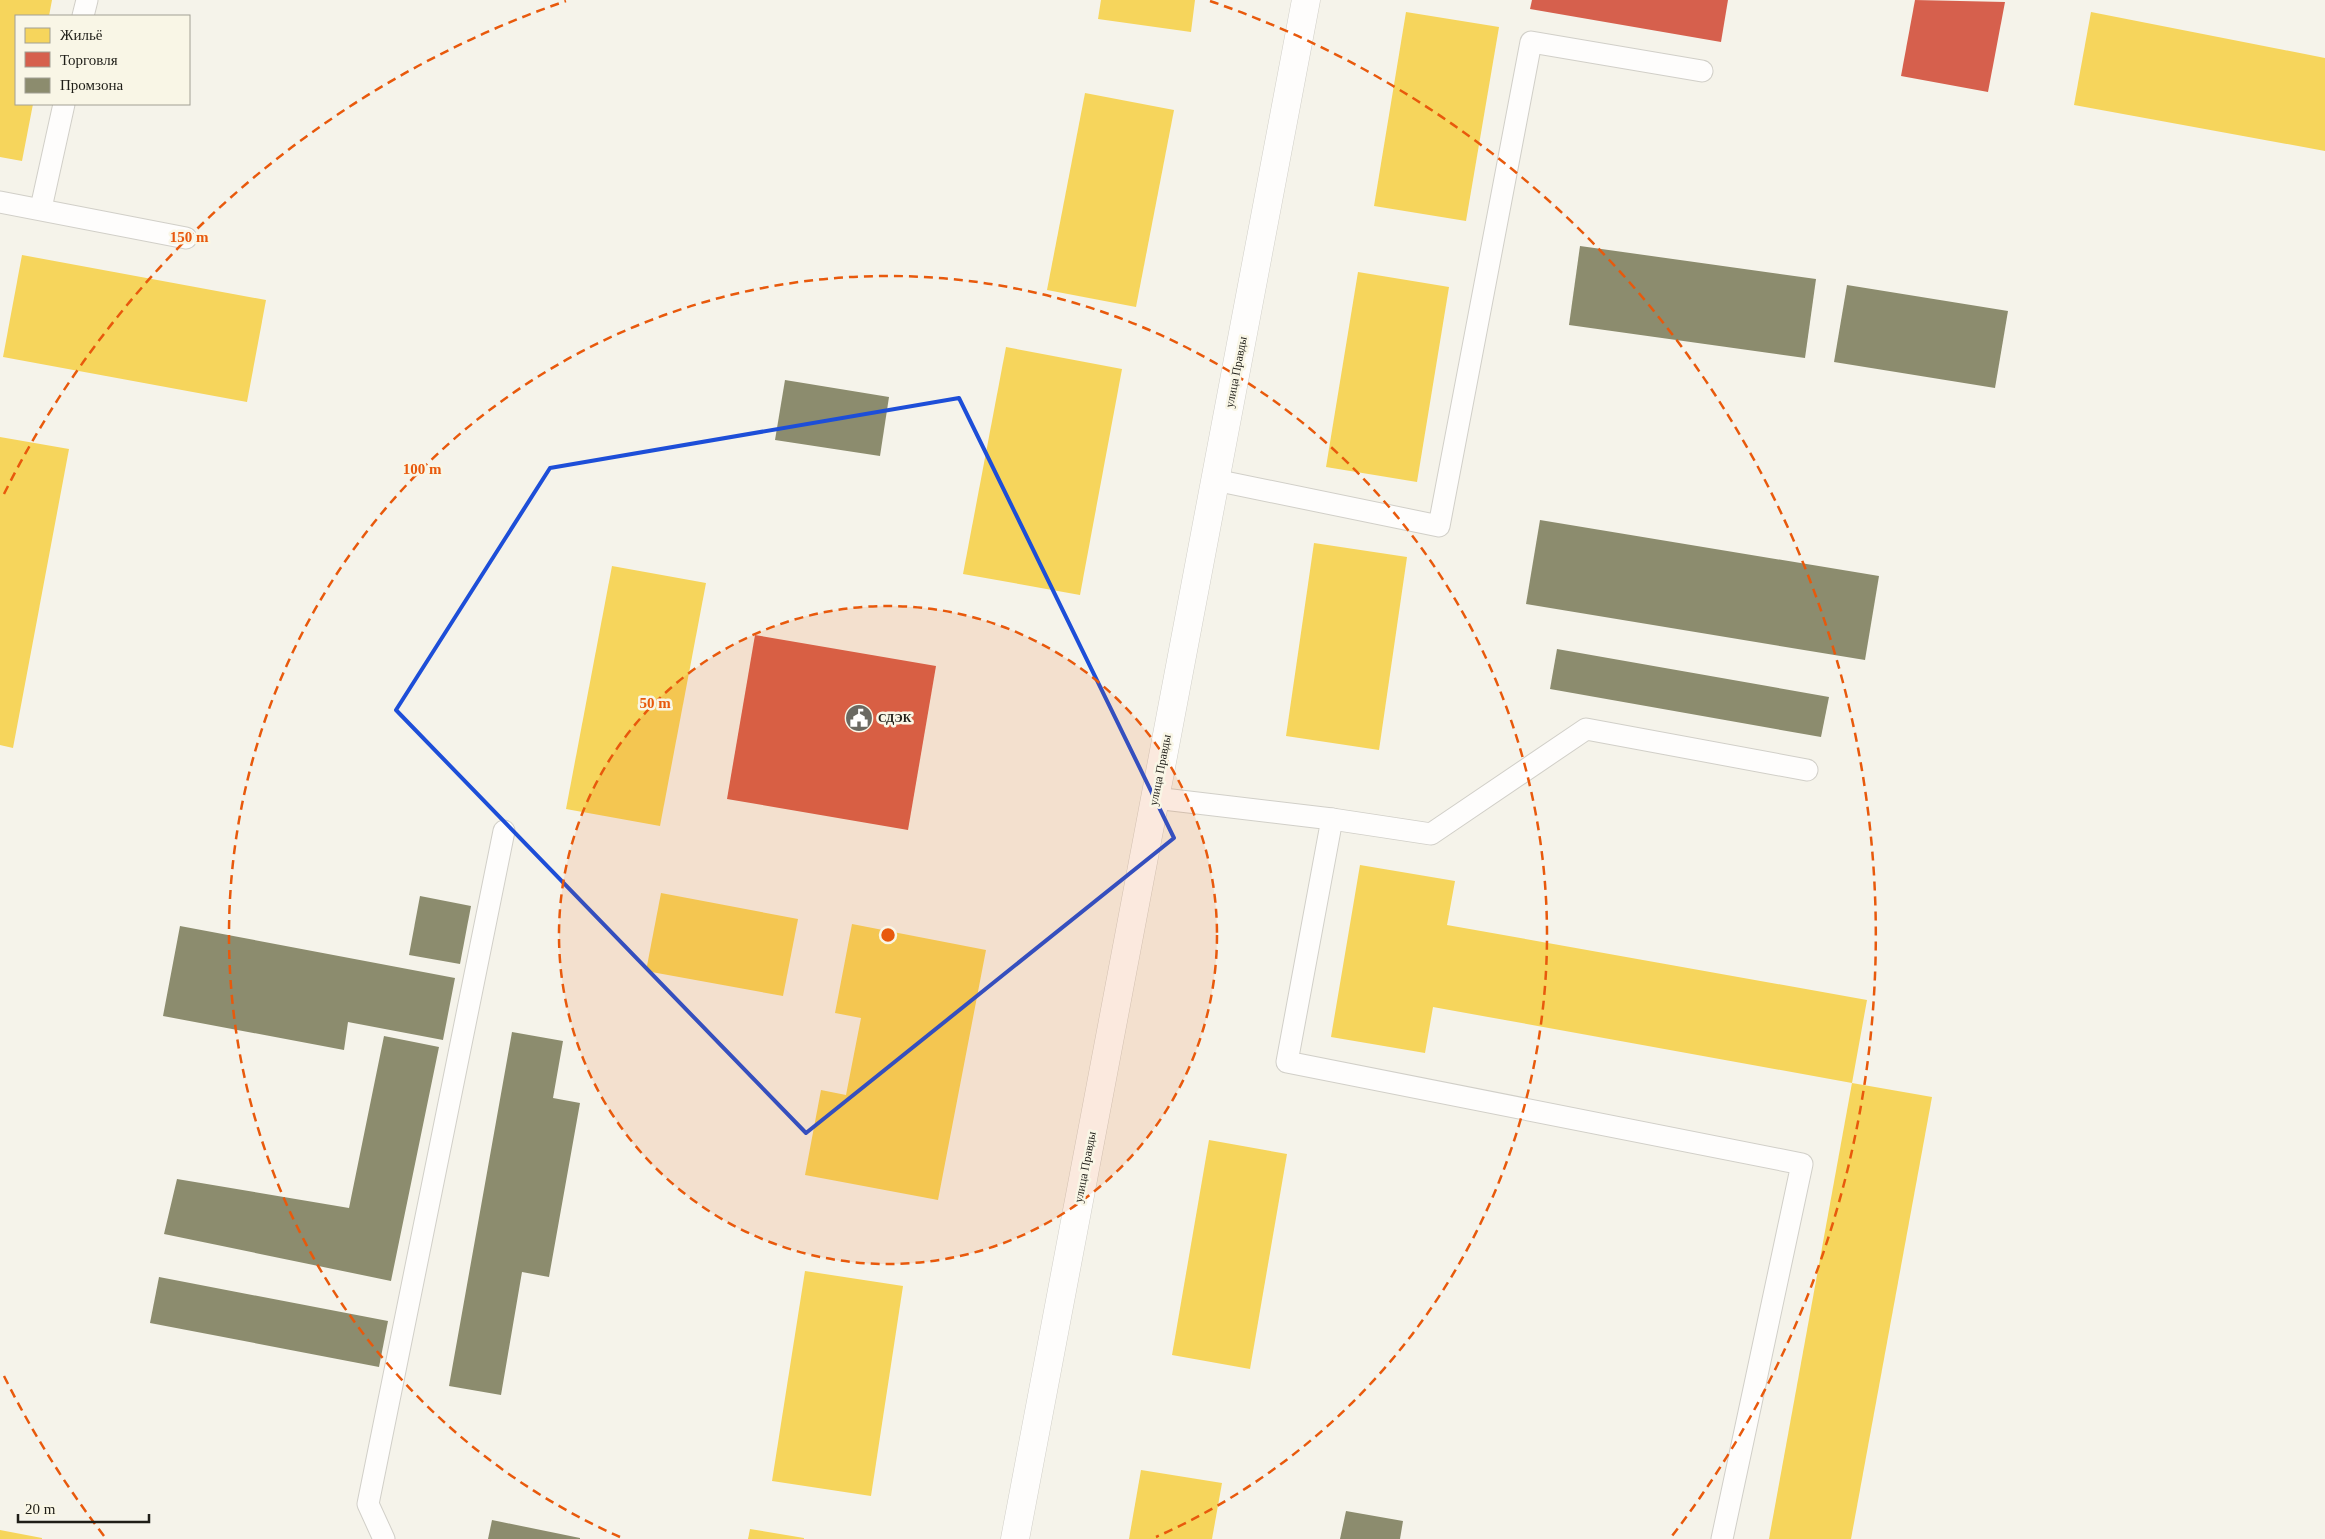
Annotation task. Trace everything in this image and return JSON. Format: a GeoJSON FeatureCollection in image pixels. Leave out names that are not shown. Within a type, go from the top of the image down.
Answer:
{"type":"FeatureCollection","features":[{"type":"Feature","properties":{"kind":"street","name":"улица Правды"},"geometry":{"type":"LineString","coordinates":[[1015,1539],[1306,0]]}},
{"type":"Feature","properties":{"kind":"lane"},"geometry":{"type":"LineString","coordinates":[[83,15],[86,0]]}},
{"type":"Feature","properties":{"kind":"lane"},"geometry":{"type":"LineString","coordinates":[[1215,480],[1439,526],[1532,42],[1702,71]]}},
{"type":"Feature","properties":{"kind":"lane"},"geometry":{"type":"LineString","coordinates":[[41,208],[64,105]]}},
{"type":"Feature","properties":{"kind":"lane"},"geometry":{"type":"LineString","coordinates":[[0,202],[41,208],[186,238]]}},
{"type":"Feature","properties":{"kind":"lane"},"geometry":{"type":"LineString","coordinates":[[1155,798],[1332,819],[1431,834],[1586,729],[1807,770]]}},
{"type":"Feature","properties":{"kind":"lane"},"geometry":{"type":"LineString","coordinates":[[1332,819],[1287,1062],[1802,1164],[1722,1539]]}},
{"type":"Feature","properties":{"kind":"lane"},"geometry":{"type":"LineString","coordinates":[[384,1539],[368,1504],[504,831]]}},
{"type":"Feature","properties":{"kind":"highlighted area"},"geometry":{"type":"Polygon","coordinates":[[[959,398],[1174,838],[806,1133],[396,710],[550,468],[959,398]]]}},
{"type":"Feature","properties":{"kind":"building: Жильё"},"geometry":{"type":"Polygon","coordinates":[[[0,0],[52,0],[49,15],[15,15],[15,105],[33,105],[22,161],[0,157],[0,0]]]}},
{"type":"Feature","properties":{"kind":"building: Жильё"},"geometry":{"type":"Polygon","coordinates":[[[1101,0],[1195,0],[1191,32],[1098,19],[1101,0]]]}},
{"type":"Feature","properties":{"kind":"building: Жильё"},"geometry":{"type":"Polygon","coordinates":[[[1406,12],[1499,27],[1466,221],[1374,206],[1406,12]]]}},
{"type":"Feature","properties":{"kind":"building: Жильё"},"geometry":{"type":"Polygon","coordinates":[[[2091,12],[2325,58],[2325,151],[2074,105],[2091,12]]]}},
{"type":"Feature","properties":{"kind":"building: Жильё"},"geometry":{"type":"Polygon","coordinates":[[[1085,93],[1174,110],[1136,307],[1047,290],[1085,93]]]}},
{"type":"Feature","properties":{"kind":"building: Жильё"},"geometry":{"type":"Polygon","coordinates":[[[22,255],[266,300],[247,402],[3,357],[22,255]]]}},
{"type":"Feature","properties":{"kind":"building: Жильё"},"geometry":{"type":"Polygon","coordinates":[[[1358,272],[1449,287],[1417,482],[1326,467],[1358,272]]]}},
{"type":"Feature","properties":{"kind":"building: Жильё"},"geometry":{"type":"Polygon","coordinates":[[[1006,347],[1122,369],[1080,595],[963,574],[1006,347]]]}},
{"type":"Feature","properties":{"kind":"building: Жильё"},"geometry":{"type":"Polygon","coordinates":[[[0,437],[69,449],[13,748],[0,745],[0,437]]]}},
{"type":"Feature","properties":{"kind":"building: Жильё"},"geometry":{"type":"Polygon","coordinates":[[[1314,543],[1407,557],[1379,750],[1286,736],[1314,543]]]}},
{"type":"Feature","properties":{"kind":"building: Жильё"},"geometry":{"type":"Polygon","coordinates":[[[612,566],[706,583],[660,826],[566,809],[612,566]]]}},
{"type":"Feature","properties":{"kind":"building: Жильё"},"geometry":{"type":"Polygon","coordinates":[[[1360,865],[1455,881],[1447,925],[1867,1000],[1852,1083],[1433,1007],[1425,1053],[1331,1037],[1360,865]]]}},
{"type":"Feature","properties":{"kind":"building: Жильё"},"geometry":{"type":"Polygon","coordinates":[[[661,893],[798,919],[783,996],[646,971],[661,893]]]}},
{"type":"Feature","properties":{"kind":"building: Жильё"},"geometry":{"type":"Polygon","coordinates":[[[852,924],[986,950],[938,1200],[805,1175],[821,1090],[846,1095],[861,1018],[835,1013],[852,924]]]}},
{"type":"Feature","properties":{"kind":"building: Жильё"},"geometry":{"type":"Polygon","coordinates":[[[1852,1083],[1932,1097],[1851,1539],[1769,1539],[1852,1083]]]}},
{"type":"Feature","properties":{"kind":"building: Жильё"},"geometry":{"type":"Polygon","coordinates":[[[1209,1140],[1287,1154],[1250,1369],[1172,1355],[1209,1140]]]}},
{"type":"Feature","properties":{"kind":"building: Жильё"},"geometry":{"type":"Polygon","coordinates":[[[805,1271],[903,1286],[871,1496],[772,1481],[805,1271]]]}},
{"type":"Feature","properties":{"kind":"building: Жильё"},"geometry":{"type":"Polygon","coordinates":[[[1141,1470],[1222,1483],[1212,1539],[1129,1539],[1141,1470]]]}},
{"type":"Feature","properties":{"kind":"building: Жильё"},"geometry":{"type":"Polygon","coordinates":[[[750,1529],[804,1538],[804,1539],[748,1539],[750,1529]]]}},
{"type":"Feature","properties":{"kind":"building: Жильё"},"geometry":{"type":"Polygon","coordinates":[[[0,1530],[42,1538],[42,1539],[0,1539],[0,1530]]]}},
{"type":"Feature","properties":{"kind":"building: Торговля"},"geometry":{"type":"Polygon","coordinates":[[[1532,0],[1728,0],[1721,42],[1530,9],[1532,0]]]}},
{"type":"Feature","properties":{"kind":"building: Торговля"},"geometry":{"type":"Polygon","coordinates":[[[1915,0],[2005,2],[1988,92],[1901,76],[1915,0]]]}},
{"type":"Feature","properties":{"kind":"building: Торговля"},"geometry":{"type":"Polygon","coordinates":[[[755,635],[936,666],[908,830],[727,799],[755,635]]]}},
{"type":"Feature","properties":{"kind":"building: Промзона"},"geometry":{"type":"Polygon","coordinates":[[[1580,246],[1816,279],[1805,358],[1569,325],[1580,246]]]}},
{"type":"Feature","properties":{"kind":"building: Промзона"},"geometry":{"type":"Polygon","coordinates":[[[1847,285],[2008,311],[1995,388],[1834,362],[1847,285]]]}},
{"type":"Feature","properties":{"kind":"building: Промзона"},"geometry":{"type":"Polygon","coordinates":[[[785,380],[889,397],[880,456],[775,440],[785,380]]]}},
{"type":"Feature","properties":{"kind":"building: Промзона"},"geometry":{"type":"Polygon","coordinates":[[[1540,520],[1879,576],[1865,660],[1526,604],[1540,520]]]}},
{"type":"Feature","properties":{"kind":"building: Промзона"},"geometry":{"type":"Polygon","coordinates":[[[1557,649],[1829,697],[1821,737],[1550,689],[1557,649]]]}},
{"type":"Feature","properties":{"kind":"building: Промзона"},"geometry":{"type":"Polygon","coordinates":[[[420,896],[471,906],[460,964],[409,955],[420,896]]]}},
{"type":"Feature","properties":{"kind":"building: Промзона"},"geometry":{"type":"Polygon","coordinates":[[[180,926],[455,978],[443,1040],[348,1022],[344,1050],[163,1016],[180,926]]]}},
{"type":"Feature","properties":{"kind":"building: Промзона"},"geometry":{"type":"Polygon","coordinates":[[[512,1032],[563,1041],[553,1098],[580,1103],[549,1277],[522,1272],[501,1395],[449,1386],[512,1032]]]}},
{"type":"Feature","properties":{"kind":"building: Промзона"},"geometry":{"type":"Polygon","coordinates":[[[384,1036],[439,1047],[391,1281],[164,1234],[177,1179],[349,1208],[384,1036]]]}},
{"type":"Feature","properties":{"kind":"building: Промзона"},"geometry":{"type":"Polygon","coordinates":[[[159,1277],[388,1321],[379,1367],[150,1323],[159,1277]]]}},
{"type":"Feature","properties":{"kind":"building: Промзона"},"geometry":{"type":"Polygon","coordinates":[[[1346,1511],[1403,1521],[1400,1539],[1340,1539],[1346,1511]]]}},
{"type":"Feature","properties":{"kind":"building: Промзона"},"geometry":{"type":"Polygon","coordinates":[[[492,1520],[580,1538],[580,1539],[488,1539],[492,1520]]]}},
{"type":"Feature","properties":{"kind":"place","name":"СДЭК"},"geometry":{"type":"Point","coordinates":[859,718]}}]}
